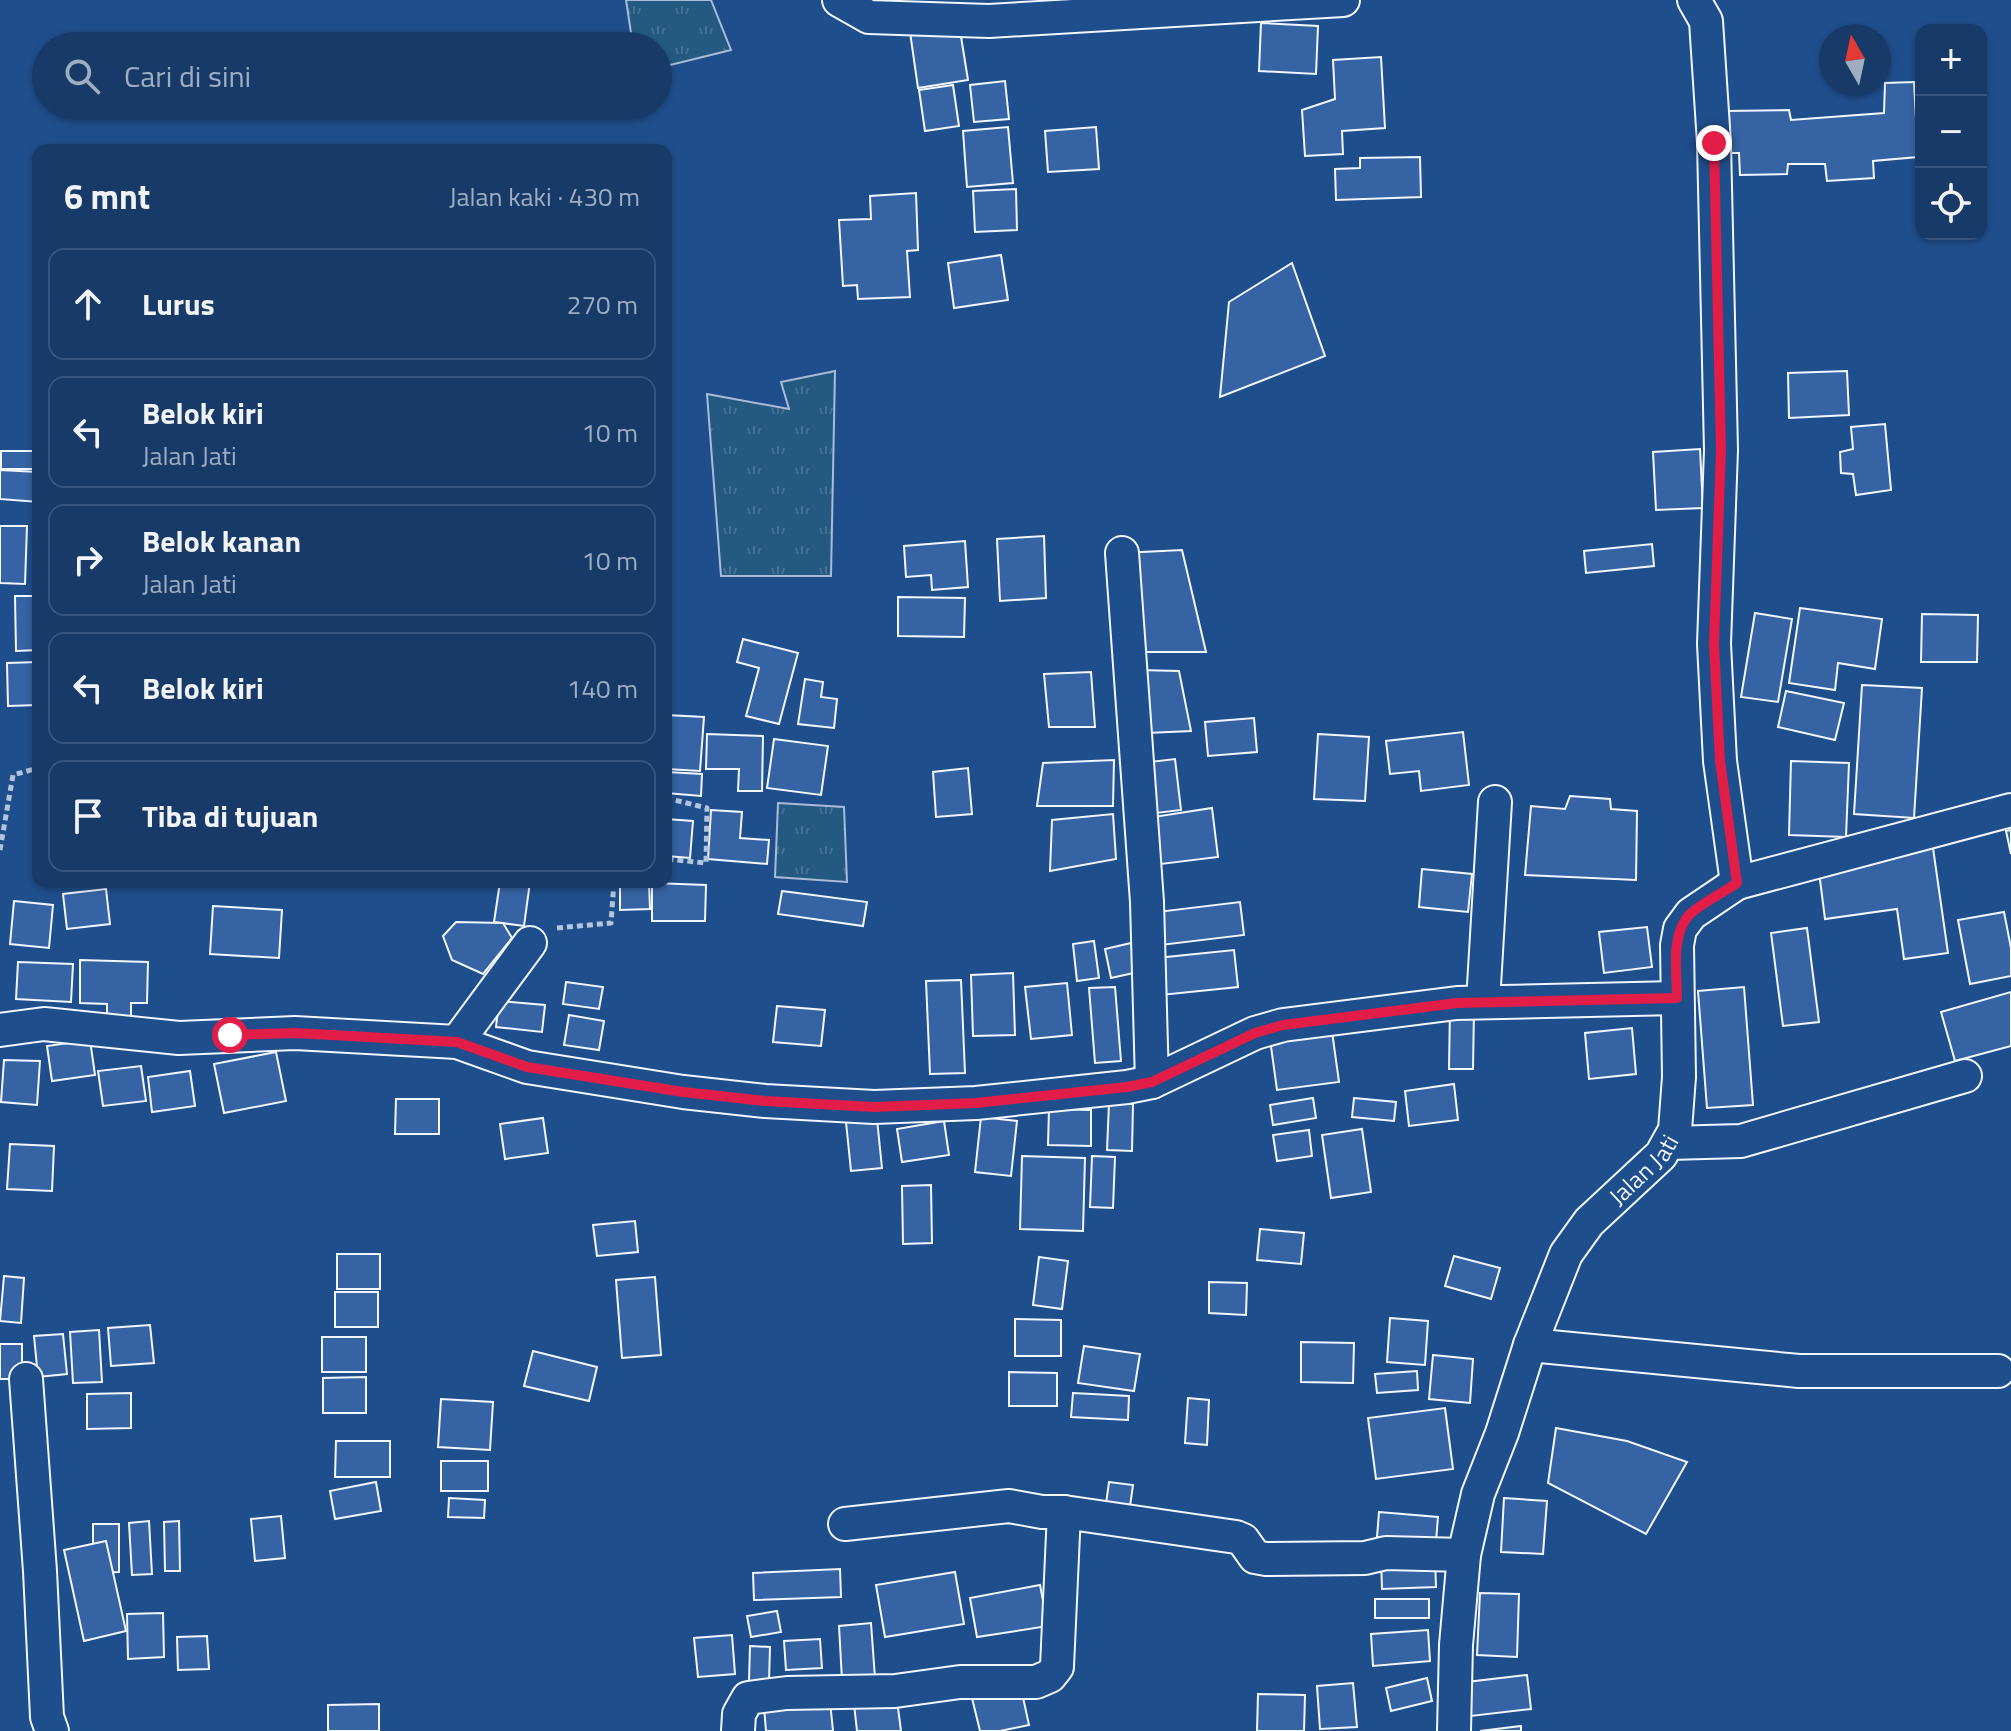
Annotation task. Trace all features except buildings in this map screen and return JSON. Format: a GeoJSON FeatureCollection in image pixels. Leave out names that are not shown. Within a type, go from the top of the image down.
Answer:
{"type":"FeatureCollection","features":[{"type":"Feature","properties":{"kind":"street"},"geometry":{"type":"LineString","coordinates":[[839,0],[869,17],[989,21],[1343,0]]}},
{"type":"Feature","properties":{"kind":"street"},"geometry":{"type":"LineString","coordinates":[[1694,0],[1706,21],[1714,143],[1721,450],[1714,644],[1720,761],[1737,883]]}},
{"type":"Feature","properties":{"kind":"street"},"geometry":{"type":"LineString","coordinates":[[1122,553],[1147,902],[1152,1082]]}},
{"type":"Feature","properties":{"kind":"street"},"geometry":{"type":"LineString","coordinates":[[1483,1002],[1495,802]]}},
{"type":"Feature","properties":{"kind":"street","name":"Jalan Jati"},"geometry":{"type":"LineString","coordinates":[[1454,1731],[1456,1645],[1464,1555],[1478,1494],[1502,1433],[1530,1345],[1573,1243],[1589,1222],[1661,1155],[1675,1130],[1679,1077],[1677,945],[1680,929],[1691,914],[1737,883],[2011,810]]}},
{"type":"Feature","properties":{"kind":"street"},"geometry":{"type":"LineString","coordinates":[[457,1042],[530,943]]}},
{"type":"Feature","properties":{"kind":"street"},"geometry":{"type":"LineString","coordinates":[[0,1030],[44,1024],[179,1038],[295,1033],[457,1042],[527,1067],[683,1092],[765,1101],[874,1107],[976,1103],[1152,1082],[1255,1033],[1283,1025],[1457,1003],[1677,998]]}},
{"type":"Feature","properties":{"kind":"street"},"geometry":{"type":"LineString","coordinates":[[1669,1143],[1741,1141],[1965,1076]]}},
{"type":"Feature","properties":{"kind":"street"},"geometry":{"type":"LineString","coordinates":[[1530,1345],[1799,1371],[1998,1371]]}},
{"type":"Feature","properties":{"kind":"street"},"geometry":{"type":"LineString","coordinates":[[26,1379],[47,1717],[52,1731]]}},
{"type":"Feature","properties":{"kind":"street"},"geometry":{"type":"LineString","coordinates":[[845,1524],[1009,1506],[1236,1537],[1243,1540],[1255,1557],[1266,1559],[1365,1558],[1386,1553],[1464,1555]]}},
{"type":"Feature","properties":{"kind":"street"},"geometry":{"type":"LineString","coordinates":[[738,1731],[739,1714],[748,1698],[787,1693],[895,1691],[960,1682],[1036,1682],[1050,1676],[1057,1667],[1064,1512]]}},
{"type":"Feature","properties":{"kind":"path"},"geometry":{"type":"LineString","coordinates":[[0,850],[13,775],[32,770]]}},
{"type":"Feature","properties":{"kind":"path"},"geometry":{"type":"LineString","coordinates":[[672,799],[707,808],[706,863],[672,860]]}},
{"type":"Feature","properties":{"kind":"path"},"geometry":{"type":"LineString","coordinates":[[530,943],[542,929],[611,923],[614,888]]}},
{"type":"Feature","properties":{"kind":"green space"},"geometry":{"type":"Polygon","coordinates":[[[626,0],[711,0],[731,50],[672,65],[672,32],[631,32],[626,0]]]}},
{"type":"Feature","properties":{"kind":"green space"},"geometry":{"type":"Polygon","coordinates":[[[835,371],[831,576],[721,576],[707,394],[789,409],[781,382],[835,371]]]}},
{"type":"Feature","properties":{"kind":"green space"},"geometry":{"type":"Polygon","coordinates":[[[778,803],[844,807],[847,882],[775,877],[778,803]]]}},
{"type":"Feature","properties":{"kind":"route"},"geometry":{"type":"LineString","coordinates":[[230,1035],[295,1033],[457,1042],[527,1067],[683,1092],[765,1101],[874,1107],[976,1103],[1152,1082],[1255,1033],[1283,1025],[1457,1003],[1677,998],[1680,929],[1691,914],[1737,883],[1720,761],[1714,644],[1721,450],[1714,143]]}}]}
